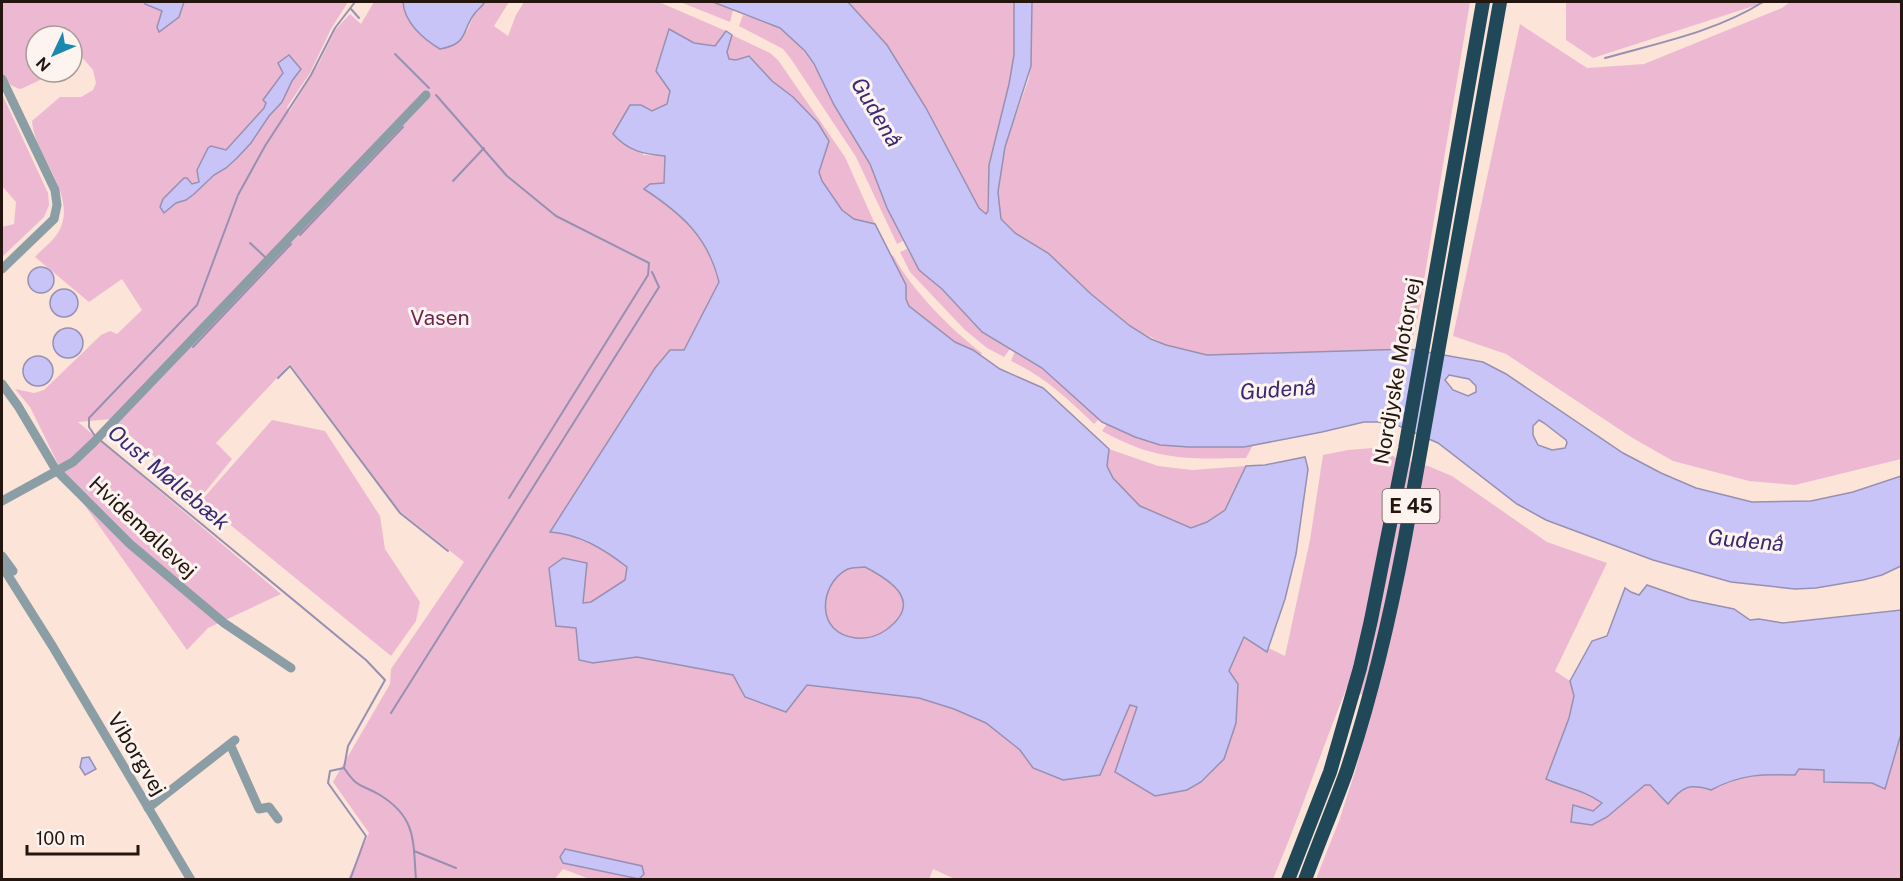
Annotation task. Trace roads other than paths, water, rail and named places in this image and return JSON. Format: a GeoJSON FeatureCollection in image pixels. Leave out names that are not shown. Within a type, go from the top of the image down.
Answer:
{"type":"FeatureCollection","features":[{"type":"Feature","properties":{"kind":"highway","name":"Nordjyske Motorvej"},"geometry":{"type":"LineString","coordinates":[[1288,879],[1330,772],[1360,668],[1381,578],[1484,2]]}},
{"type":"Feature","properties":{"kind":"highway","name":"Nordjyske Motorvej"},"geometry":{"type":"LineString","coordinates":[[1305,879],[1346,773],[1376,672],[1397,581],[1500,2]]}},
{"type":"Feature","properties":{"kind":"street"},"geometry":{"type":"LineString","coordinates":[[2,80],[55,190],[57,205],[54,219],[2,269]]}},
{"type":"Feature","properties":{"kind":"street"},"geometry":{"type":"LineString","coordinates":[[2,501],[73,462],[93,443],[426,95]]}},
{"type":"Feature","properties":{"kind":"street","name":"Hvidemøllevej"},"geometry":{"type":"LineString","coordinates":[[2,384],[18,406],[56,470],[130,544],[224,623],[291,668]]}},
{"type":"Feature","properties":{"kind":"street","name":"Viborgvej"},"geometry":{"type":"LineString","coordinates":[[2,556],[28,596],[53,647]]}},
{"type":"Feature","properties":{"kind":"street","name":"Viborgvej"},"geometry":{"type":"LineString","coordinates":[[2,566],[53,647],[190,879]]}},
{"type":"Feature","properties":{"kind":"street"},"geometry":{"type":"LineString","coordinates":[[148,808],[233,742],[259,809],[269,807],[278,819]]}},
{"type":"Feature","properties":{"kind":"water"},"geometry":{"type":"Polygon","coordinates":[[[145,2],[184,2],[179,17],[159,32],[157,27],[162,11],[145,2]]]}},
{"type":"Feature","properties":{"kind":"water"},"geometry":{"type":"Polygon","coordinates":[[[403,2],[484,3],[475,13],[460,40],[456,44],[440,49],[427,40],[411,23],[403,2]]]}},
{"type":"Feature","properties":{"kind":"water","name":"Gudenå"},"geometry":{"type":"Polygon","coordinates":[[[713,2],[848,2],[887,45],[926,108],[979,208],[986,214],[988,211],[989,165],[1014,55],[1014,2],[1032,2],[1031,66],[1005,147],[998,192],[1001,219],[1015,233],[1048,253],[1091,294],[1130,326],[1166,345],[1207,355],[1410,349],[1483,362],[1506,374],[1623,453],[1661,473],[1696,488],[1752,502],[1811,501],[1853,492],[1901,476],[1901,566],[1882,575],[1863,580],[1816,588],[1795,589],[1731,582],[1653,560],[1546,520],[1517,504],[1438,443],[1397,425],[1364,422],[1244,447],[1189,447],[1160,445],[1102,422],[1042,368],[982,332],[942,289],[919,270],[887,208],[870,164],[834,105],[814,64],[805,51],[780,28],[713,2]],[[1449,375],[1445,380],[1453,390],[1468,396],[1476,392],[1476,386],[1469,379],[1449,375]],[[1539,420],[1533,426],[1533,435],[1538,445],[1552,450],[1565,448],[1566,440],[1539,420]]]}},
{"type":"Feature","properties":{"kind":"water"},"geometry":{"type":"Polygon","coordinates":[[[669,29],[694,43],[715,46],[726,31],[732,35],[727,52],[729,59],[736,60],[749,56],[772,81],[793,97],[818,123],[829,141],[819,172],[822,181],[842,210],[854,219],[875,224],[906,285],[906,299],[909,306],[955,342],[973,350],[1000,369],[1043,388],[1109,449],[1107,466],[1113,478],[1140,506],[1191,528],[1207,522],[1225,510],[1246,466],[1265,465],[1305,457],[1308,469],[1296,554],[1285,599],[1267,652],[1244,637],[1229,671],[1238,684],[1236,723],[1224,759],[1201,782],[1187,790],[1155,796],[1115,772],[1137,707],[1130,705],[1100,775],[1063,780],[1033,768],[1020,750],[986,723],[954,709],[919,698],[807,685],[786,712],[745,697],[733,675],[637,657],[593,663],[579,660],[576,628],[556,626],[549,568],[563,558],[587,563],[583,603],[591,602],[625,580],[627,567],[581,539],[550,532],[655,368],[670,350],[684,350],[719,282],[708,252],[692,228],[644,189],[650,184],[664,183],[665,156],[636,151],[613,134],[630,105],[641,105],[652,111],[667,104],[670,91],[656,71],[669,29]],[[865,567],[848,569],[837,577],[826,597],[825,608],[833,628],[843,635],[856,638],[868,638],[886,630],[897,620],[903,610],[900,593],[894,586],[865,567]]]}},
{"type":"Feature","properties":{"kind":"water"},"geometry":{"type":"Polygon","coordinates":[[[289,55],[301,69],[292,81],[282,102],[269,116],[251,143],[226,168],[214,175],[194,194],[176,203],[164,213],[160,207],[163,199],[184,178],[192,184],[199,182],[197,170],[208,148],[211,146],[226,150],[264,108],[266,103],[263,100],[283,73],[278,63],[289,55]]]}},
{"type":"Feature","properties":{"kind":"water"},"geometry":{"type":"Polygon","coordinates":[[[41,267],[51,270],[54,280],[51,290],[41,293],[31,290],[28,280],[31,270],[41,267]]]}},
{"type":"Feature","properties":{"kind":"water"},"geometry":{"type":"Polygon","coordinates":[[[64,289],[74,293],[78,303],[74,313],[64,317],[54,313],[50,303],[54,293],[64,289]]]}},
{"type":"Feature","properties":{"kind":"water"},"geometry":{"type":"Polygon","coordinates":[[[68,328],[74,329],[82,337],[82,349],[74,357],[68,358],[62,357],[54,349],[53,343],[54,337],[62,329],[68,328]]]}},
{"type":"Feature","properties":{"kind":"water"},"geometry":{"type":"Polygon","coordinates":[[[38,356],[44,357],[52,365],[52,377],[44,385],[38,386],[32,385],[24,377],[23,371],[24,365],[32,357],[38,356]]]}},
{"type":"Feature","properties":{"kind":"water"},"geometry":{"type":"Polygon","coordinates":[[[1647,585],[1690,600],[1734,609],[1750,620],[1759,619],[1783,623],[1901,610],[1901,734],[1885,789],[1872,783],[1824,782],[1824,770],[1799,769],[1795,775],[1752,776],[1711,790],[1697,787],[1687,788],[1668,804],[1650,785],[1645,785],[1607,817],[1592,825],[1571,822],[1573,805],[1593,811],[1602,803],[1582,792],[1546,779],[1569,718],[1574,696],[1570,681],[1592,641],[1607,636],[1625,588],[1639,595],[1647,585]]]}},
{"type":"Feature","properties":{"kind":"water"},"geometry":{"type":"Polygon","coordinates":[[[89,757],[96,769],[85,775],[80,767],[82,758],[89,757]]]}},
{"type":"Feature","properties":{"kind":"water"},"geometry":{"type":"Polygon","coordinates":[[[565,849],[642,866],[644,874],[639,879],[563,863],[560,857],[565,849]]]}},
{"type":"Feature","properties":{"kind":"waterway","name":"Oust Møllebæk"},"geometry":{"type":"LineString","coordinates":[[95,436],[89,427],[89,418],[197,305],[238,195],[265,146],[311,75],[335,28],[355,2]]}},
{"type":"Feature","properties":{"kind":"waterway"},"geometry":{"type":"LineString","coordinates":[[1605,58],[1706,29],[1763,2]]}},
{"type":"Feature","properties":{"kind":"waterway"},"geometry":{"type":"LineString","coordinates":[[351,9],[359,18]]}},
{"type":"Feature","properties":{"kind":"waterway"},"geometry":{"type":"LineString","coordinates":[[395,54],[429,88]]}},
{"type":"Feature","properties":{"kind":"waterway"},"geometry":{"type":"LineString","coordinates":[[436,95],[507,176],[556,216],[649,263],[648,275],[509,498]]}},
{"type":"Feature","properties":{"kind":"waterway"},"geometry":{"type":"LineString","coordinates":[[300,235],[403,127]]}},
{"type":"Feature","properties":{"kind":"waterway"},"geometry":{"type":"LineString","coordinates":[[453,181],[484,148]]}},
{"type":"Feature","properties":{"kind":"waterway"},"geometry":{"type":"LineString","coordinates":[[250,243],[265,257]]}},
{"type":"Feature","properties":{"kind":"waterway"},"geometry":{"type":"LineString","coordinates":[[193,347],[291,244]]}},
{"type":"Feature","properties":{"kind":"waterway"},"geometry":{"type":"LineString","coordinates":[[391,713],[659,287],[652,272]]}},
{"type":"Feature","properties":{"kind":"waterway"},"geometry":{"type":"LineString","coordinates":[[278,378],[290,366],[400,513],[448,551]]}},
{"type":"Feature","properties":{"kind":"waterway","name":"Oust Møllebæk"},"geometry":{"type":"LineString","coordinates":[[100,440],[366,660],[385,680],[348,746],[344,768],[330,771],[328,783],[366,836],[350,880]]}},
{"type":"Feature","properties":{"kind":"waterway"},"geometry":{"type":"LineString","coordinates":[[344,768],[357,783],[380,795],[401,812],[411,832],[416,880]]}},
{"type":"Feature","properties":{"kind":"waterway"},"geometry":{"type":"LineString","coordinates":[[414,851],[456,868]]}},
{"type":"Feature","properties":{"kind":"park label","name":"Vasen"},"geometry":{"type":"Point","coordinates":[440,317]}}]}
